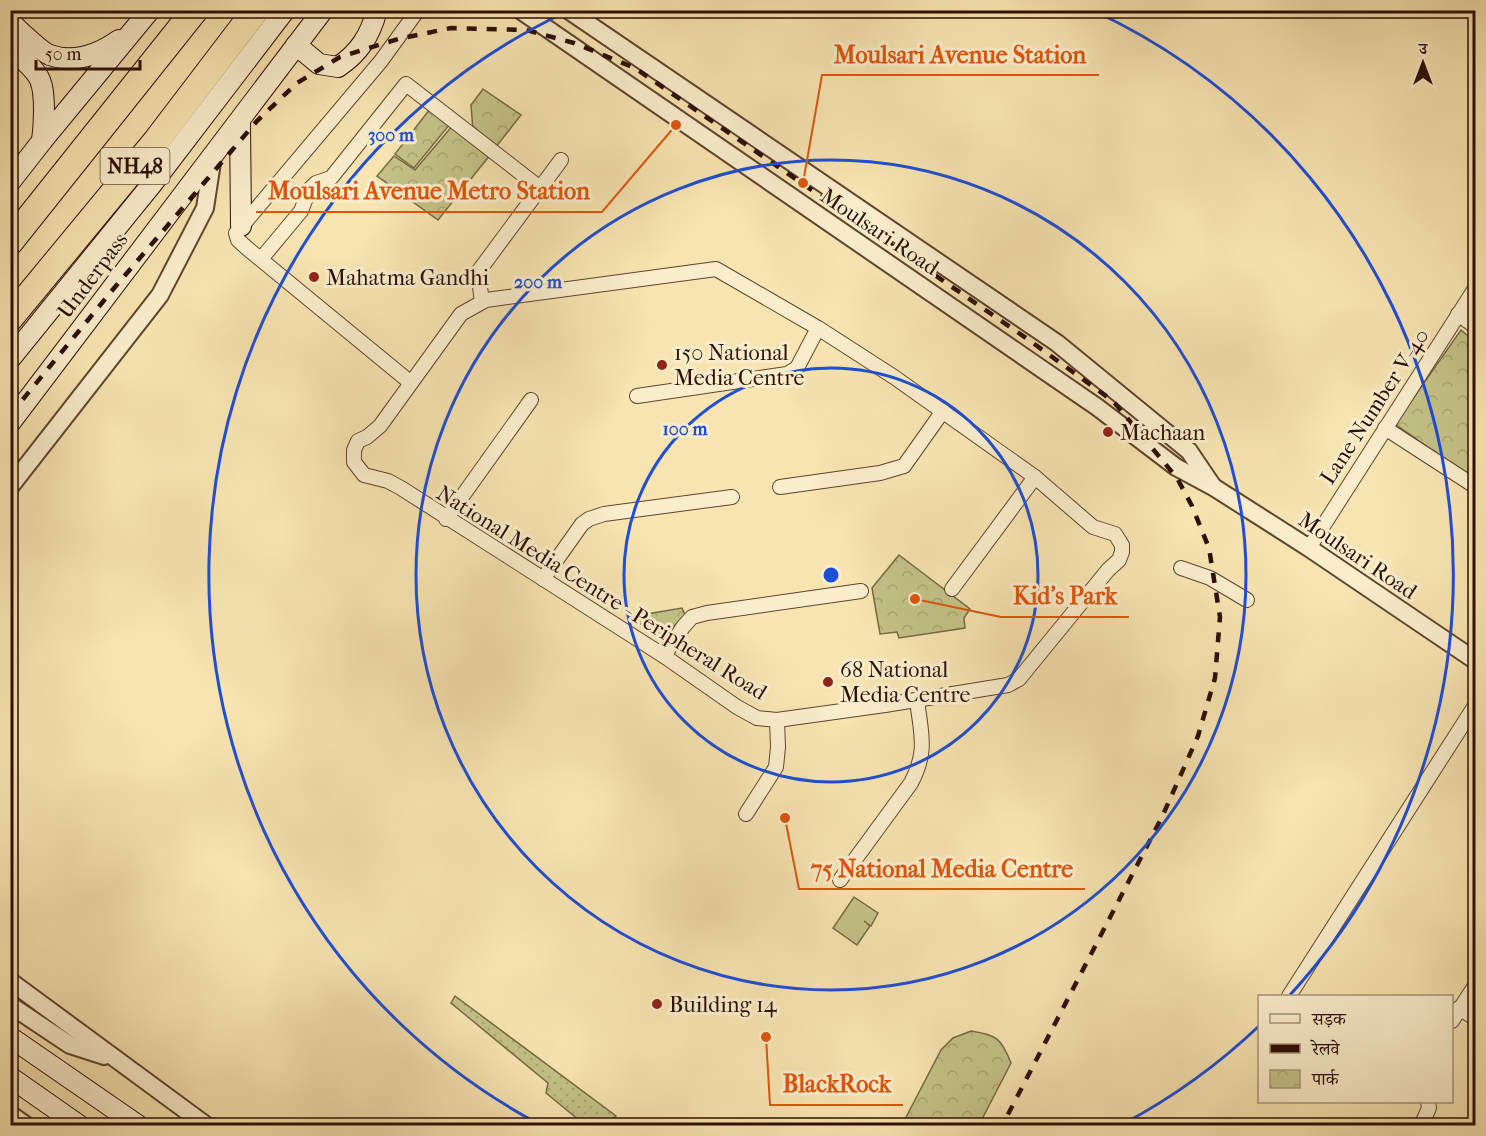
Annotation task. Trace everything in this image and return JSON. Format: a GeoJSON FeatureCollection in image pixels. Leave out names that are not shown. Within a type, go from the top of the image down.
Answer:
{"type":"FeatureCollection","features":[{"type":"Feature","properties":{"kind":"highway","name":"NH48"},"geometry":{"type":"LineString","coordinates":[[10,242],[195,10]]}},
{"type":"Feature","properties":{"kind":"highway","name":"NH48"},"geometry":{"type":"LineString","coordinates":[[10,318],[157,140],[256,10]]}},
{"type":"Feature","properties":{"kind":"main road"},"geometry":{"type":"LineString","coordinates":[[10,359],[152,184],[285,10]]}},
{"type":"Feature","properties":{"kind":"main road","name":"Underpass"},"geometry":{"type":"LineString","coordinates":[[10,423],[323,10]]}},
{"type":"Feature","properties":{"kind":"main road"},"geometry":{"type":"LineString","coordinates":[[296,45],[319,64],[338,67],[350,59],[364,44],[372,29],[377,10]]}},
{"type":"Feature","properties":{"kind":"main road"},"geometry":{"type":"LineString","coordinates":[[10,22],[48,55],[76,59],[102,52],[144,18]]}},
{"type":"Feature","properties":{"kind":"main road"},"geometry":{"type":"LineString","coordinates":[[10,182],[144,18]]}},
{"type":"Feature","properties":{"kind":"main road"},"geometry":{"type":"LineString","coordinates":[[10,49],[40,80],[45,114],[42,141]]}},
{"type":"Feature","properties":{"kind":"main road"},"geometry":{"type":"LineString","coordinates":[[240,122],[241,226]]}},
{"type":"Feature","properties":{"kind":"main road"},"geometry":{"type":"LineString","coordinates":[[10,1037],[139,1125]]}},
{"type":"Feature","properties":{"kind":"main road"},"geometry":{"type":"LineString","coordinates":[[10,1077],[80,1125]]}},
{"type":"Feature","properties":{"kind":"street"},"geometry":{"type":"LineString","coordinates":[[411,383],[238,240],[236,233],[381,61],[418,10]]}},
{"type":"Feature","properties":{"kind":"street","name":"Moulsari Road"},"geometry":{"type":"LineString","coordinates":[[520,10],[1097,407],[1176,467],[1215,488],[1309,548],[1476,661]]}},
{"type":"Feature","properties":{"kind":"street","name":"Moulsari Road"},"geometry":{"type":"LineString","coordinates":[[568,10],[1057,343],[1189,451],[1215,488]]}},
{"type":"Feature","properties":{"kind":"street"},"geometry":{"type":"LineString","coordinates":[[261,259],[301,211],[309,190],[316,183],[331,178],[406,84],[540,188]]}},
{"type":"Feature","properties":{"kind":"street"},"geometry":{"type":"LineString","coordinates":[[10,487],[160,295],[205,208],[213,156]]}},
{"type":"Feature","properties":{"kind":"street"},"geometry":{"type":"LineString","coordinates":[[482,302],[478,272],[561,160]]}},
{"type":"Feature","properties":{"kind":"street","name":"National Media Centre - Peripheral Road"},"geometry":{"type":"LineString","coordinates":[[716,269],[818,328],[943,411],[1035,477],[1087,523],[1100,531],[1115,534],[1122,545],[1119,560],[1108,570],[1019,679],[1008,685],[777,720],[757,718],[737,707],[664,656],[388,481],[364,475],[354,462],[354,450],[358,441],[380,426],[461,314],[482,302],[716,269]]}},
{"type":"Feature","properties":{"kind":"street","name":"Lane Number V-40"},"geometry":{"type":"LineString","coordinates":[[1309,548],[1476,287]]}},
{"type":"Feature","properties":{"kind":"street"},"geometry":{"type":"LineString","coordinates":[[1458,314],[1476,327]]}},
{"type":"Feature","properties":{"kind":"street"},"geometry":{"type":"LineString","coordinates":[[637,396],[787,374],[796,368],[818,328]]}},
{"type":"Feature","properties":{"kind":"street"},"geometry":{"type":"LineString","coordinates":[[446,519],[531,400]]}},
{"type":"Feature","properties":{"kind":"street"},"geometry":{"type":"LineString","coordinates":[[780,487],[901,468],[943,411]]}},
{"type":"Feature","properties":{"kind":"street"},"geometry":{"type":"LineString","coordinates":[[1385,428],[1476,487]]}},
{"type":"Feature","properties":{"kind":"street"},"geometry":{"type":"LineString","coordinates":[[952,589],[1035,477]]}},
{"type":"Feature","properties":{"kind":"street"},"geometry":{"type":"LineString","coordinates":[[543,579],[582,524],[589,519],[620,512],[732,497]]}},
{"type":"Feature","properties":{"kind":"street"},"geometry":{"type":"LineString","coordinates":[[1181,568],[1209,578],[1247,600]]}},
{"type":"Feature","properties":{"kind":"street"},"geometry":{"type":"LineString","coordinates":[[664,656],[692,617],[861,591]]}},
{"type":"Feature","properties":{"kind":"street"},"geometry":{"type":"LineString","coordinates":[[840,880],[919,769],[922,744],[917,700]]}},
{"type":"Feature","properties":{"kind":"street"},"geometry":{"type":"LineString","coordinates":[[1290,995],[1476,704]]}},
{"type":"Feature","properties":{"kind":"street"},"geometry":{"type":"LineString","coordinates":[[746,814],[774,772],[778,761],[777,720]]}},
{"type":"Feature","properties":{"kind":"street"},"geometry":{"type":"LineString","coordinates":[[10,981],[207,1125]]}},
{"type":"Feature","properties":{"kind":"street"},"geometry":{"type":"LineString","coordinates":[[1476,984],[1455,1014],[1476,1019]]}},
{"type":"Feature","properties":{"kind":"street"},"geometry":{"type":"LineString","coordinates":[[10,1005],[70,1045],[115,1059]]}},
{"type":"Feature","properties":{"kind":"street"},"geometry":{"type":"LineString","coordinates":[[1420,1125],[1429,1108],[1428,1103]]}},
{"type":"Feature","properties":{"kind":"street"},"geometry":{"type":"LineString","coordinates":[[10,1114],[27,1125]]}},
{"type":"Feature","properties":{"kind":"green space"},"geometry":{"type":"Polygon","coordinates":[[[483,89],[521,115],[495,148],[473,130],[471,105],[483,89]]]}},
{"type":"Feature","properties":{"kind":"green space"},"geometry":{"type":"Polygon","coordinates":[[[430,109],[450,124],[414,168],[395,154],[430,109]]]}},
{"type":"Feature","properties":{"kind":"green space"},"geometry":{"type":"Polygon","coordinates":[[[453,125],[490,155],[438,220],[377,176],[394,156],[415,170],[453,125]]]}},
{"type":"Feature","properties":{"kind":"green space"},"geometry":{"type":"Polygon","coordinates":[[[1461,330],[1475,342],[1475,480],[1395,424],[1461,330]]]}},
{"type":"Feature","properties":{"kind":"green space"},"geometry":{"type":"Polygon","coordinates":[[[899,555],[970,609],[964,618],[965,628],[899,638],[897,632],[880,634],[872,588],[899,555]]]}},
{"type":"Feature","properties":{"kind":"green space"},"geometry":{"type":"Polygon","coordinates":[[[682,608],[685,615],[663,638],[629,617],[682,608]]]}},
{"type":"Feature","properties":{"kind":"green space"},"geometry":{"type":"Polygon","coordinates":[[[854,897],[878,913],[871,926],[864,921],[870,926],[857,945],[833,928],[854,897]]]}},
{"type":"Feature","properties":{"kind":"green space"},"geometry":{"type":"Polygon","coordinates":[[[455,996],[616,1116],[604,1125],[585,1125],[546,1093],[548,1083],[451,1003],[455,996]]]}},
{"type":"Feature","properties":{"kind":"green space"},"geometry":{"type":"Polygon","coordinates":[[[971,1031],[987,1034],[997,1039],[1011,1063],[979,1125],[902,1125],[941,1050],[953,1038],[971,1031]]]}},
{"type":"Feature","properties":{"kind":"railway"},"geometry":{"type":"LineString","coordinates":[[10,415],[115,287],[257,121],[297,83],[340,57],[398,39],[451,28],[526,30],[574,43],[635,68],[1026,338],[1113,401],[1177,478],[1192,506],[1209,548],[1220,617],[1215,678],[1198,736],[1162,817],[1002,1126]]}},
{"type":"Feature","properties":{"kind":"place","name":"Moulsari Avenue Metro Station"},"geometry":{"type":"Point","coordinates":[676,125]}},
{"type":"Feature","properties":{"kind":"place","name":"Moulsari Avenue Station"},"geometry":{"type":"Point","coordinates":[803,183]}},
{"type":"Feature","properties":{"kind":"place","name":"Mahatma Gandhi"},"geometry":{"type":"Point","coordinates":[314,277]}},
{"type":"Feature","properties":{"kind":"place","name":"150 National Media Centre"},"geometry":{"type":"Point","coordinates":[662,365]}},
{"type":"Feature","properties":{"kind":"place","name":"Machaan"},"geometry":{"type":"Point","coordinates":[1108,432]}},
{"type":"Feature","properties":{"kind":"place","name":"Kid's Park"},"geometry":{"type":"Point","coordinates":[915,599]}},
{"type":"Feature","properties":{"kind":"place","name":"68 National Media Centre"},"geometry":{"type":"Point","coordinates":[828,682]}},
{"type":"Feature","properties":{"kind":"place","name":"75 National Media Centre"},"geometry":{"type":"Point","coordinates":[785,818]}},
{"type":"Feature","properties":{"kind":"place","name":"Building 14"},"geometry":{"type":"Point","coordinates":[657,1004]}},
{"type":"Feature","properties":{"kind":"place","name":"BlackRock"},"geometry":{"type":"Point","coordinates":[766,1037]}}]}
